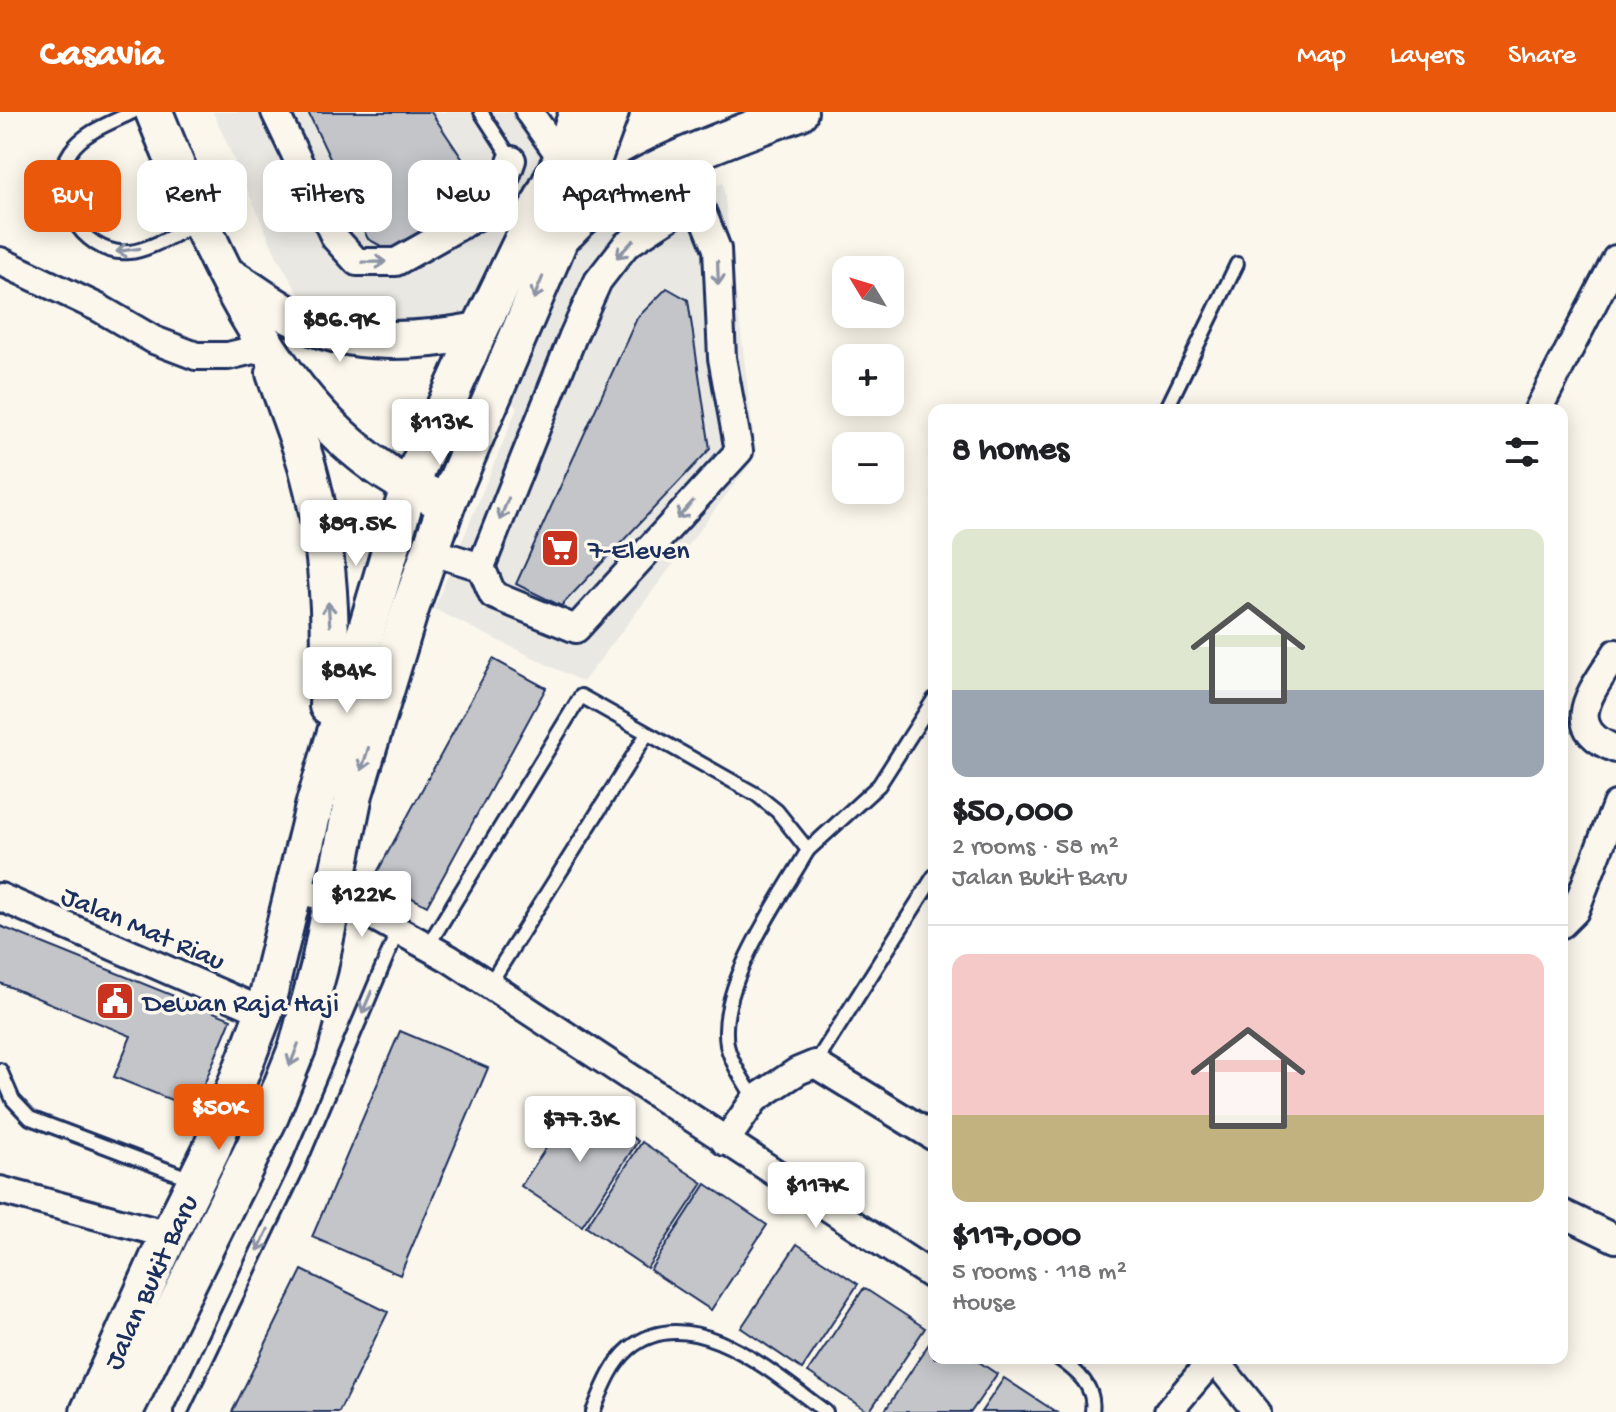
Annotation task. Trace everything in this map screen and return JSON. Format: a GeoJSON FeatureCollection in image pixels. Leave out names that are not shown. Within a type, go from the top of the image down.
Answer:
{"type":"FeatureCollection","features":[{"type":"Feature","properties":{"kind":"main road"},"geometry":{"type":"LineString","coordinates":[[154,112],[174,160]]}},
{"type":"Feature","properties":{"kind":"main road","name":"Jalan Bukit Baru"},"geometry":{"type":"LineString","coordinates":[[89,1412],[169,1235],[197,1181],[264,1012],[315,803],[409,487],[479,331],[562,159],[578,112]]}},
{"type":"Feature","properties":{"kind":"main road","name":"Jalan Bukit Baru"},"geometry":{"type":"LineString","coordinates":[[124,1412],[270,1116],[298,1046],[334,898],[354,794],[430,551],[447,503],[610,112]]}},
{"type":"Feature","properties":{"kind":"main road"},"geometry":{"type":"LineString","coordinates":[[558,242],[583,214],[687,155],[799,112]]}},
{"type":"Feature","properties":{"kind":"main road"},"geometry":{"type":"LineString","coordinates":[[205,232],[266,347],[295,387],[334,429],[373,462],[409,487],[447,503]]}},
{"type":"Feature","properties":{"kind":"main road"},"geometry":{"type":"LineString","coordinates":[[228,275],[297,320],[327,330],[365,338],[402,341],[479,331]]}},
{"type":"Feature","properties":{"kind":"main road"},"geometry":{"type":"LineString","coordinates":[[266,347],[307,467],[325,561],[331,649],[327,714],[315,803]]}},
{"type":"Feature","properties":{"kind":"main road"},"geometry":{"type":"LineString","coordinates":[[141,1412],[168,1356],[225,1209]]}},
{"type":"Feature","properties":{"kind":"street"},"geometry":{"type":"LineString","coordinates":[[275,112],[335,238],[357,262],[396,262],[449,232]]}},
{"type":"Feature","properties":{"kind":"street"},"geometry":{"type":"LineString","coordinates":[[529,112],[562,159]]}},
{"type":"Feature","properties":{"kind":"street"},"geometry":{"type":"LineString","coordinates":[[687,155],[688,160]]}},
{"type":"Feature","properties":{"kind":"street"},"geometry":{"type":"LineString","coordinates":[[646,232],[626,245],[598,281],[481,567],[493,595],[576,629],[739,451],[722,358],[717,249],[710,232]]}},
{"type":"Feature","properties":{"kind":"street"},"geometry":{"type":"LineString","coordinates":[[1541,404],[1616,259]]}},
{"type":"Feature","properties":{"kind":"street"},"geometry":{"type":"LineString","coordinates":[[0,261],[99,308],[154,340],[196,356],[228,356],[266,347]]}},
{"type":"Feature","properties":{"kind":"street"},"geometry":{"type":"LineString","coordinates":[[430,551],[481,567]]}},
{"type":"Feature","properties":{"kind":"street"},"geometry":{"type":"LineString","coordinates":[[1616,653],[1585,706],[1584,718],[1593,737],[1616,749]]}},
{"type":"Feature","properties":{"kind":"street"},"geometry":{"type":"LineString","coordinates":[[1568,918],[1575,911],[1616,805]]}},
{"type":"Feature","properties":{"kind":"street"},"geometry":{"type":"LineString","coordinates":[[293,890],[351,904],[427,947],[928,1273]]}},
{"type":"Feature","properties":{"kind":"street","name":"Jalan Mat Riau"},"geometry":{"type":"LineString","coordinates":[[0,897],[264,1012]]}},
{"type":"Feature","properties":{"kind":"street"},"geometry":{"type":"LineString","coordinates":[[725,1142],[755,1099],[798,1071],[815,1064],[928,1133]]}},
{"type":"Feature","properties":{"kind":"street"},"geometry":{"type":"LineString","coordinates":[[0,1190],[169,1235]]}},
{"type":"Feature","properties":{"kind":"street"},"geometry":{"type":"LineString","coordinates":[[1568,1216],[1616,1239]]}},
{"type":"Feature","properties":{"kind":"street"},"geometry":{"type":"LineString","coordinates":[[1168,1412],[1209,1364]]}},
{"type":"Feature","properties":{"kind":"street"},"geometry":{"type":"LineString","coordinates":[[1219,1364],[1257,1412]]}},
{"type":"Feature","properties":{"kind":"lane"},"geometry":{"type":"LineString","coordinates":[[133,112],[83,136],[69,152],[61,171],[60,188],[79,231],[94,244],[112,252],[132,253],[180,232]]}},
{"type":"Feature","properties":{"kind":"lane"},"geometry":{"type":"LineString","coordinates":[[481,112],[512,160]]}},
{"type":"Feature","properties":{"kind":"lane"},"geometry":{"type":"LineString","coordinates":[[1169,404],[1237,264]]}},
{"type":"Feature","properties":{"kind":"lane"},"geometry":{"type":"LineString","coordinates":[[427,947],[581,696],[757,795],[777,811],[808,850]]}},
{"type":"Feature","properties":{"kind":"lane"},"geometry":{"type":"LineString","coordinates":[[755,1099],[727,1048],[725,1022],[744,962],[808,850],[879,785],[928,708]]}},
{"type":"Feature","properties":{"kind":"lane"},"geometry":{"type":"LineString","coordinates":[[489,985],[647,734]]}},
{"type":"Feature","properties":{"kind":"lane"},"geometry":{"type":"LineString","coordinates":[[815,1064],[928,885]]}},
{"type":"Feature","properties":{"kind":"lane"},"geometry":{"type":"LineString","coordinates":[[181,1412],[296,1171],[398,930]]}},
{"type":"Feature","properties":{"kind":"lane"},"geometry":{"type":"LineString","coordinates":[[0,1070],[13,1100],[30,1118],[197,1181]]}},
{"type":"Feature","properties":{"kind":"lane"},"geometry":{"type":"LineString","coordinates":[[593,1412],[608,1376],[630,1348],[659,1334],[691,1333],[735,1347],[826,1412]]}},
{"type":"Feature","properties":{"kind":"lane"},"geometry":{"type":"LineString","coordinates":[[1067,1364],[1084,1380],[1091,1395],[1092,1412]]}},
{"type":"Feature","properties":{"kind":"shaded area"},"geometry":{"type":"Polygon","coordinates":[[[213,112],[547,112],[582,160],[534,160],[534,232],[716,232],[716,186],[723,183],[756,456],[583,682],[434,609],[517,408],[440,340],[324,336],[277,257],[266,232],[392,232],[392,160],[263,160],[263,225],[247,189],[247,160],[234,160],[213,112]]]}},
{"type":"Feature","properties":{"kind":"building"},"geometry":{"type":"Polygon","coordinates":[[[308,112],[431,112],[463,160],[408,160],[408,232],[426,232],[390,251],[368,239],[365,232],[392,232],[392,160],[331,160],[308,112]]]}},
{"type":"Feature","properties":{"kind":"building"},"geometry":{"type":"Polygon","coordinates":[[[667,288],[688,300],[710,449],[561,606],[516,584],[637,318],[667,288]]]}},
{"type":"Feature","properties":{"kind":"building"},"geometry":{"type":"Polygon","coordinates":[[[493,659],[546,688],[427,906],[374,878],[493,659]]]}},
{"type":"Feature","properties":{"kind":"building","name":"Dewan Raja Haji"},"geometry":{"type":"Polygon","coordinates":[[[0,926],[231,1019],[194,1109],[114,1077],[131,1036],[0,983],[0,926]]]}},
{"type":"Feature","properties":{"kind":"building"},"geometry":{"type":"Polygon","coordinates":[[[400,1031],[488,1068],[400,1275],[312,1237],[400,1031]]]}},
{"type":"Feature","properties":{"kind":"building"},"geometry":{"type":"Polygon","coordinates":[[[577,1101],[638,1141],[582,1226],[521,1186],[577,1101]]]}},
{"type":"Feature","properties":{"kind":"building"},"geometry":{"type":"Polygon","coordinates":[[[642,1142],[703,1183],[647,1268],[586,1227],[642,1142]]]}},
{"type":"Feature","properties":{"kind":"building"},"geometry":{"type":"Polygon","coordinates":[[[706,1184],[767,1225],[711,1310],[650,1270],[706,1184]]]}},
{"type":"Feature","properties":{"kind":"building"},"geometry":{"type":"Polygon","coordinates":[[[797,1244],[858,1284],[802,1369],[741,1328],[797,1244]]]}},
{"type":"Feature","properties":{"kind":"building"},"geometry":{"type":"Polygon","coordinates":[[[302,1270],[388,1312],[339,1412],[232,1412],[302,1270]]]}},
{"type":"Feature","properties":{"kind":"building"},"geometry":{"type":"Polygon","coordinates":[[[864,1288],[925,1328],[869,1412],[808,1372],[864,1288]]]}},
{"type":"Feature","properties":{"kind":"building"},"geometry":{"type":"Polygon","coordinates":[[[928,1345],[928,1364],[982,1364],[997,1374],[971,1412],[884,1412],[928,1345]]]}},
{"type":"Feature","properties":{"kind":"building"},"geometry":{"type":"Polygon","coordinates":[[[1004,1378],[1056,1412],[981,1412],[1004,1378]]]}},
{"type":"Feature","properties":{"kind":"place","name":"7-Eleven"},"geometry":{"type":"Point","coordinates":[560,548]}},
{"type":"Feature","properties":{"kind":"place","name":"Dewan Raja Haji"},"geometry":{"type":"Point","coordinates":[115,1001]}}]}
